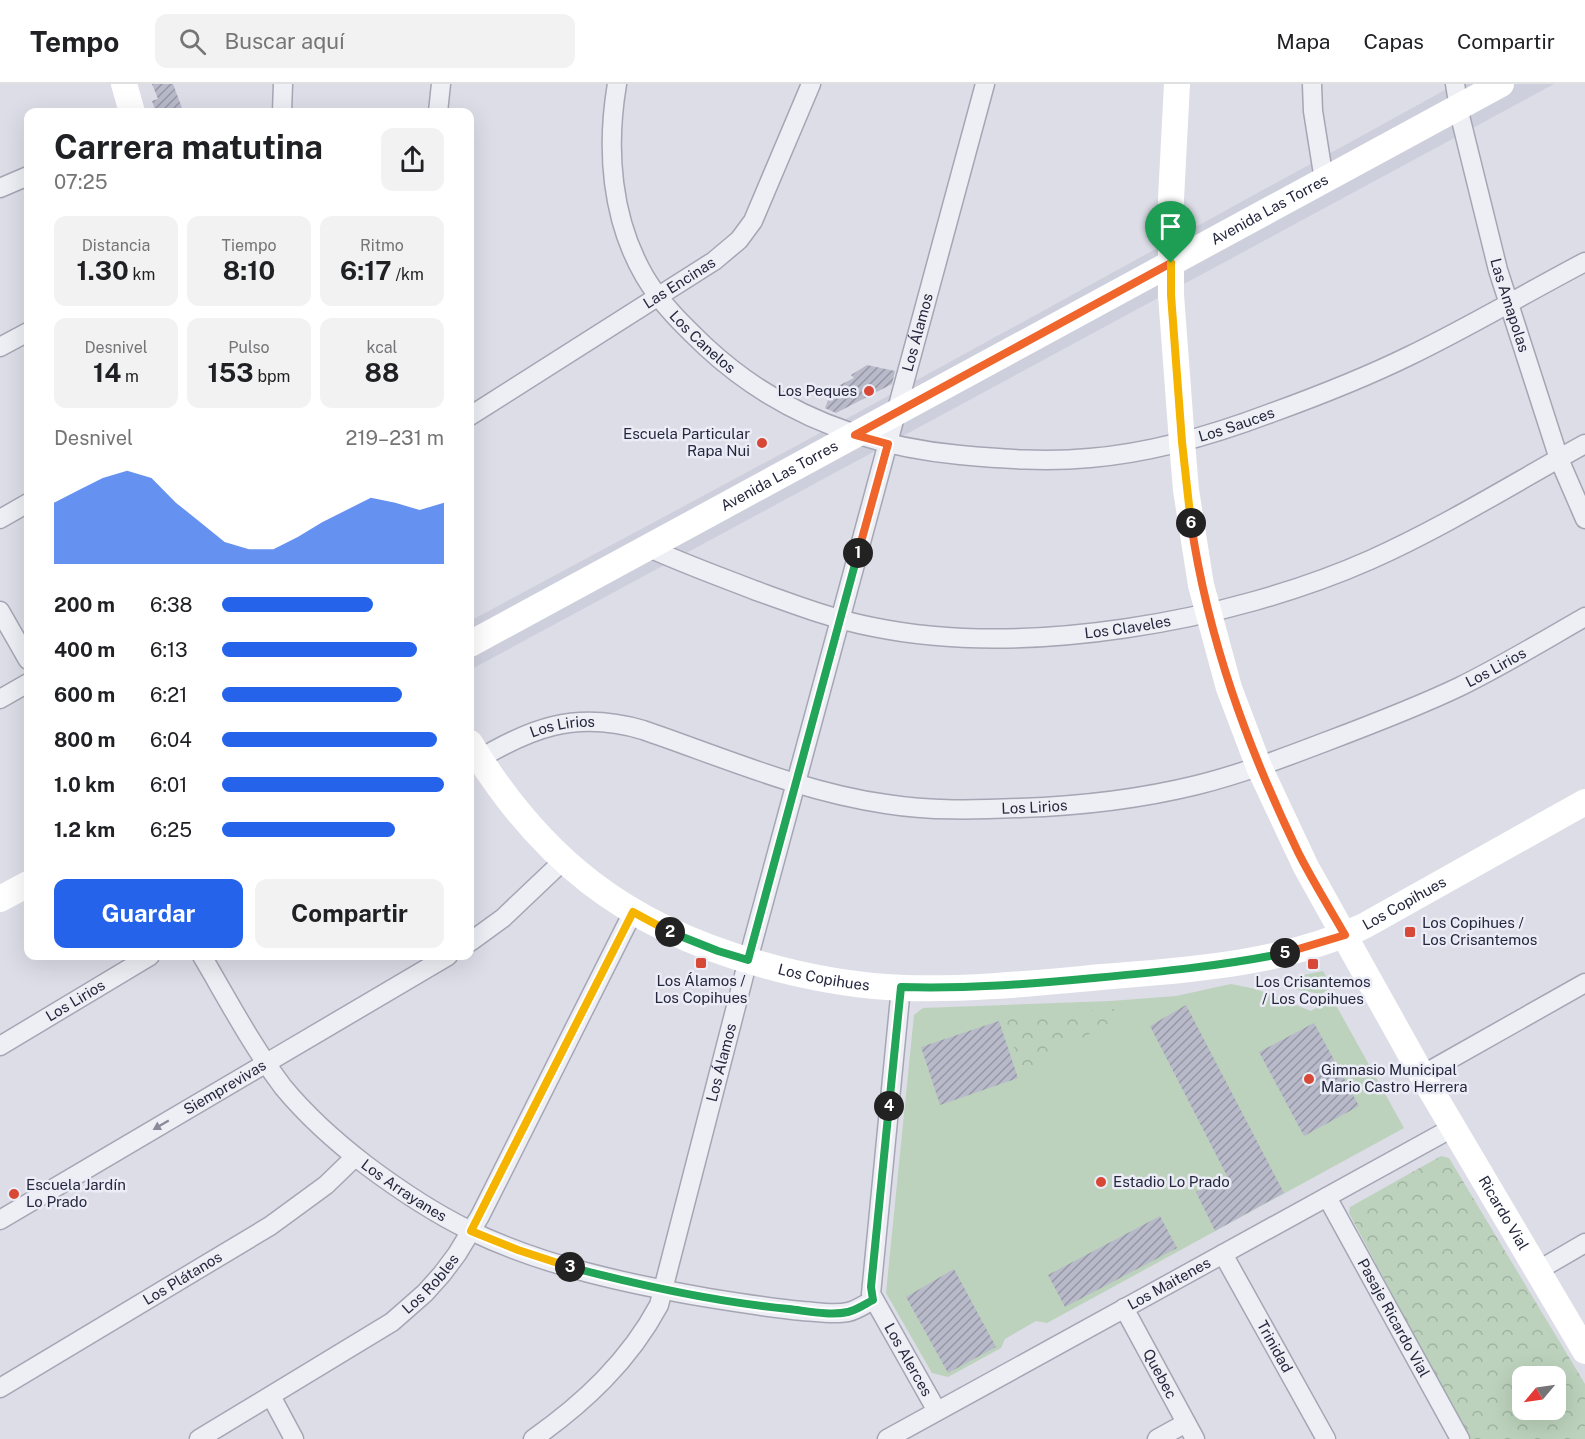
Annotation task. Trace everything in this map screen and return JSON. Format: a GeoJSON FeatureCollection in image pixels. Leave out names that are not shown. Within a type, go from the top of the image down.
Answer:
{"type":"FeatureCollection","features":[{"type":"Feature","properties":{"kind":"street"},"geometry":{"type":"LineString","coordinates":[[124,84],[131,108]]}},
{"type":"Feature","properties":{"kind":"street"},"geometry":{"type":"LineString","coordinates":[[282,108],[283,84]]}},
{"type":"Feature","properties":{"kind":"street"},"geometry":{"type":"LineString","coordinates":[[438,108],[441,84]]}},
{"type":"Feature","properties":{"kind":"street","name":"Los Canelos"},"geometry":{"type":"LineString","coordinates":[[617,84],[611,136],[617,203],[635,258],[658,296],[712,353],[758,388],[812,418],[855,435]]}},
{"type":"Feature","properties":{"kind":"street","name":"Las Encinas"},"geometry":{"type":"LineString","coordinates":[[474,413],[728,251],[747,231],[759,210],[811,84]]}},
{"type":"Feature","properties":{"kind":"street","name":"Los Álamos"},"geometry":{"type":"LineString","coordinates":[[533,1439],[575,1407],[613,1371],[651,1321],[659,1305],[748,960],[985,84]]}},
{"type":"Feature","properties":{"kind":"street","name":"Ricardo Vial"},"geometry":{"type":"LineString","coordinates":[[1177,84],[1172,158],[1171,295],[1182,442],[1196,558],[1229,688],[1259,767],[1299,853],[1452,1128],[1585,1351]]}},
{"type":"Feature","properties":{"kind":"street"},"geometry":{"type":"LineString","coordinates":[[1312,84],[1313,111],[1324,180]]}},
{"type":"Feature","properties":{"kind":"street","name":"Avenida Las Torres"},"geometry":{"type":"LineString","coordinates":[[474,642],[1324,180],[1457,95],[1501,84]]}},
{"type":"Feature","properties":{"kind":"street","name":"Las Amapolas"},"geometry":{"type":"LineString","coordinates":[[1457,95],[1495,259],[1559,459],[1585,519]]}},
{"type":"Feature","properties":{"kind":"street"},"geometry":{"type":"LineString","coordinates":[[0,188],[24,178]]}},
{"type":"Feature","properties":{"kind":"street","name":"Los Sauces"},"geometry":{"type":"LineString","coordinates":[[855,435],[928,452],[986,458],[1062,460],[1123,454],[1182,442],[1250,421],[1375,372],[1412,355],[1585,262]]}},
{"type":"Feature","properties":{"kind":"street"},"geometry":{"type":"LineString","coordinates":[[0,347],[24,335]]}},
{"type":"Feature","properties":{"kind":"street","name":"Los Claveles"},"geometry":{"type":"LineString","coordinates":[[647,547],[697,568],[840,620],[943,637],[991,638],[1083,633],[1149,624],[1208,612],[1298,588],[1369,560],[1416,537],[1585,444]]}},
{"type":"Feature","properties":{"kind":"street"},"geometry":{"type":"LineString","coordinates":[[0,519],[24,505]]}},
{"type":"Feature","properties":{"kind":"street"},"geometry":{"type":"LineString","coordinates":[[0,611],[24,653]]}},
{"type":"Feature","properties":{"kind":"street","name":"Los Lirios"},"geometry":{"type":"LineString","coordinates":[[474,755],[534,730],[562,723],[594,721],[627,725],[796,783],[884,804],[952,810],[1078,804],[1159,793],[1259,767],[1398,714],[1448,692],[1497,668],[1585,617]]}},
{"type":"Feature","properties":{"kind":"street"},"geometry":{"type":"LineString","coordinates":[[0,699],[24,684]]}},
{"type":"Feature","properties":{"kind":"street","name":"Los Copihues"},"geometry":{"type":"LineString","coordinates":[[474,756],[522,817],[563,861],[597,889],[633,912],[688,939],[748,960],[828,980],[901,987],[1024,984],[1188,969],[1300,950],[1345,935],[1585,802]]}},
{"type":"Feature","properties":{"kind":"street"},"geometry":{"type":"LineString","coordinates":[[474,939],[503,918],[563,861]]}},
{"type":"Feature","properties":{"kind":"street"},"geometry":{"type":"LineString","coordinates":[[0,899],[24,886]]}},
{"type":"Feature","properties":{"kind":"street","name":"Los Robles"},"geometry":{"type":"LineString","coordinates":[[199,1439],[374,1334],[409,1308],[442,1274],[471,1231],[633,912]]}},
{"type":"Feature","properties":{"kind":"street","name":"Los Lirios"},"geometry":{"type":"LineString","coordinates":[[0,1046],[143,960]]}},
{"type":"Feature","properties":{"kind":"street","name":"Los Arrayanes"},"geometry":{"type":"LineString","coordinates":[[204,960],[266,1063],[307,1113],[356,1157],[409,1196],[471,1231],[566,1266],[664,1290],[732,1302],[817,1312],[847,1312],[873,1300]]}},
{"type":"Feature","properties":{"kind":"street","name":"Siemprevivas"},"geometry":{"type":"LineString","coordinates":[[0,1220],[441,960]]}},
{"type":"Feature","properties":{"kind":"street"},"geometry":{"type":"LineString","coordinates":[[1422,1075],[1585,983]]}},
{"type":"Feature","properties":{"kind":"street","name":"Los Alerces"},"geometry":{"type":"LineString","coordinates":[[901,987],[871,1287],[873,1300],[937,1412]]}},
{"type":"Feature","properties":{"kind":"street","name":"Los Maitenes"},"geometry":{"type":"LineString","coordinates":[[887,1439],[1452,1128]]}},
{"type":"Feature","properties":{"kind":"street","name":"Los Plátanos"},"geometry":{"type":"LineString","coordinates":[[0,1388],[270,1226],[309,1198],[356,1157]]}},
{"type":"Feature","properties":{"kind":"street","name":"Pasaje Ricardo Vial"},"geometry":{"type":"LineString","coordinates":[[1327,1197],[1460,1439]]}},
{"type":"Feature","properties":{"kind":"street"},"geometry":{"type":"LineString","coordinates":[[1537,1271],[1585,1243]]}},
{"type":"Feature","properties":{"kind":"street","name":"Trinidad"},"geometry":{"type":"LineString","coordinates":[[1223,1254],[1326,1439]]}},
{"type":"Feature","properties":{"kind":"street","name":"Quebec"},"geometry":{"type":"LineString","coordinates":[[1124,1308],[1195,1439]]}},
{"type":"Feature","properties":{"kind":"street"},"geometry":{"type":"LineString","coordinates":[[271,1396],[294,1439]]}},
{"type":"Feature","properties":{"kind":"street"},"geometry":{"type":"LineString","coordinates":[[1157,1439],[1186,1423]]}},
{"type":"Feature","properties":{"kind":"shaded area"},"geometry":{"type":"Polygon","coordinates":[[[1456,84],[1554,84],[474,668],[474,619],[846,419],[1456,84]]]}},
{"type":"Feature","properties":{"kind":"green space"},"geometry":{"type":"Polygon","coordinates":[[[1323,971],[1332,987],[1321,994],[1293,989],[1294,977],[1323,971]]]}},
{"type":"Feature","properties":{"kind":"green space","name":"Estadio Lo Prado"},"geometry":{"type":"Polygon","coordinates":[[[1231,984],[1256,989],[1311,1011],[1332,998],[1404,1128],[1047,1323],[1036,1321],[1005,1339],[1001,1348],[948,1377],[932,1373],[886,1293],[914,1015],[923,1008],[1111,1001],[1176,996],[1231,984]]]}},
{"type":"Feature","properties":{"kind":"green space"},"geometry":{"type":"Polygon","coordinates":[[[1114,1009],[1120,1017],[1022,1071],[1004,1017],[1114,1009]]]}},
{"type":"Feature","properties":{"kind":"green space"},"geometry":{"type":"Polygon","coordinates":[[[1441,1156],[1449,1158],[1585,1384],[1585,1439],[1469,1439],[1349,1213],[1350,1207],[1441,1156]]]}},
{"type":"Feature","properties":{"kind":"building"},"geometry":{"type":"Polygon","coordinates":[[[152,84],[173,84],[182,108],[155,108],[152,101],[158,99],[152,84]]]}},
{"type":"Feature","properties":{"kind":"building"},"geometry":{"type":"Polygon","coordinates":[[[867,365],[895,371],[892,384],[836,413],[825,408],[832,389],[854,378],[851,375],[867,365]]]}},
{"type":"Feature","properties":{"kind":"building"},"geometry":{"type":"Polygon","coordinates":[[[1186,1005],[1284,1193],[1215,1231],[1196,1192],[1227,1176],[1150,1026],[1186,1005]]]}},
{"type":"Feature","properties":{"kind":"building"},"geometry":{"type":"Polygon","coordinates":[[[999,1021],[1018,1078],[940,1105],[921,1047],[999,1021]]]}},
{"type":"Feature","properties":{"kind":"building","name":"Gimnasio Municipal Mario Castro Herrera"},"geometry":{"type":"Polygon","coordinates":[[[1314,1023],[1359,1106],[1304,1136],[1259,1052],[1314,1023]]]}},
{"type":"Feature","properties":{"kind":"building"},"geometry":{"type":"Polygon","coordinates":[[[1160,1216],[1177,1248],[1065,1307],[1048,1275],[1160,1216]]]}},
{"type":"Feature","properties":{"kind":"building"},"geometry":{"type":"Polygon","coordinates":[[[954,1269],[996,1347],[948,1373],[906,1297],[954,1269]]]}},
{"type":"Feature","properties":{"kind":"place","name":"Los Peques"},"geometry":{"type":"Point","coordinates":[869,391]}},
{"type":"Feature","properties":{"kind":"place","name":"Escuela Particular Rapa Nui"},"geometry":{"type":"Point","coordinates":[762,443]}},
{"type":"Feature","properties":{"kind":"place","name":"Los Copihues / Los Crisantemos"},"geometry":{"type":"Point","coordinates":[1410,932]}},
{"type":"Feature","properties":{"kind":"place","name":"Los Álamos / Los Copihues"},"geometry":{"type":"Point","coordinates":[701,963]}},
{"type":"Feature","properties":{"kind":"place","name":"Los Crisantemos / Los Copihues"},"geometry":{"type":"Point","coordinates":[1313,964]}},
{"type":"Feature","properties":{"kind":"place","name":"Gimnasio Municipal Mario Castro Herrera"},"geometry":{"type":"Point","coordinates":[1309,1079]}},
{"type":"Feature","properties":{"kind":"place","name":"Estadio Lo Prado"},"geometry":{"type":"Point","coordinates":[1101,1182]}},
{"type":"Feature","properties":{"kind":"place","name":"Escuela Jardín Lo Prado"},"geometry":{"type":"Point","coordinates":[14,1194]}},
{"type":"Feature","properties":{"kind":"route"},"geometry":{"type":"LineString","coordinates":[[1171,263],[1171,295],[1186,490],[1201,585],[1229,688],[1259,767],[1299,853],[1345,935],[1300,950],[1272,956],[1158,973],[1024,984],[901,987],[871,1287],[873,1300],[853,1310],[817,1312],[775,1308],[664,1290],[566,1266],[471,1231],[633,912],[688,939],[748,960],[888,444],[855,435],[1171,263]]}}]}
